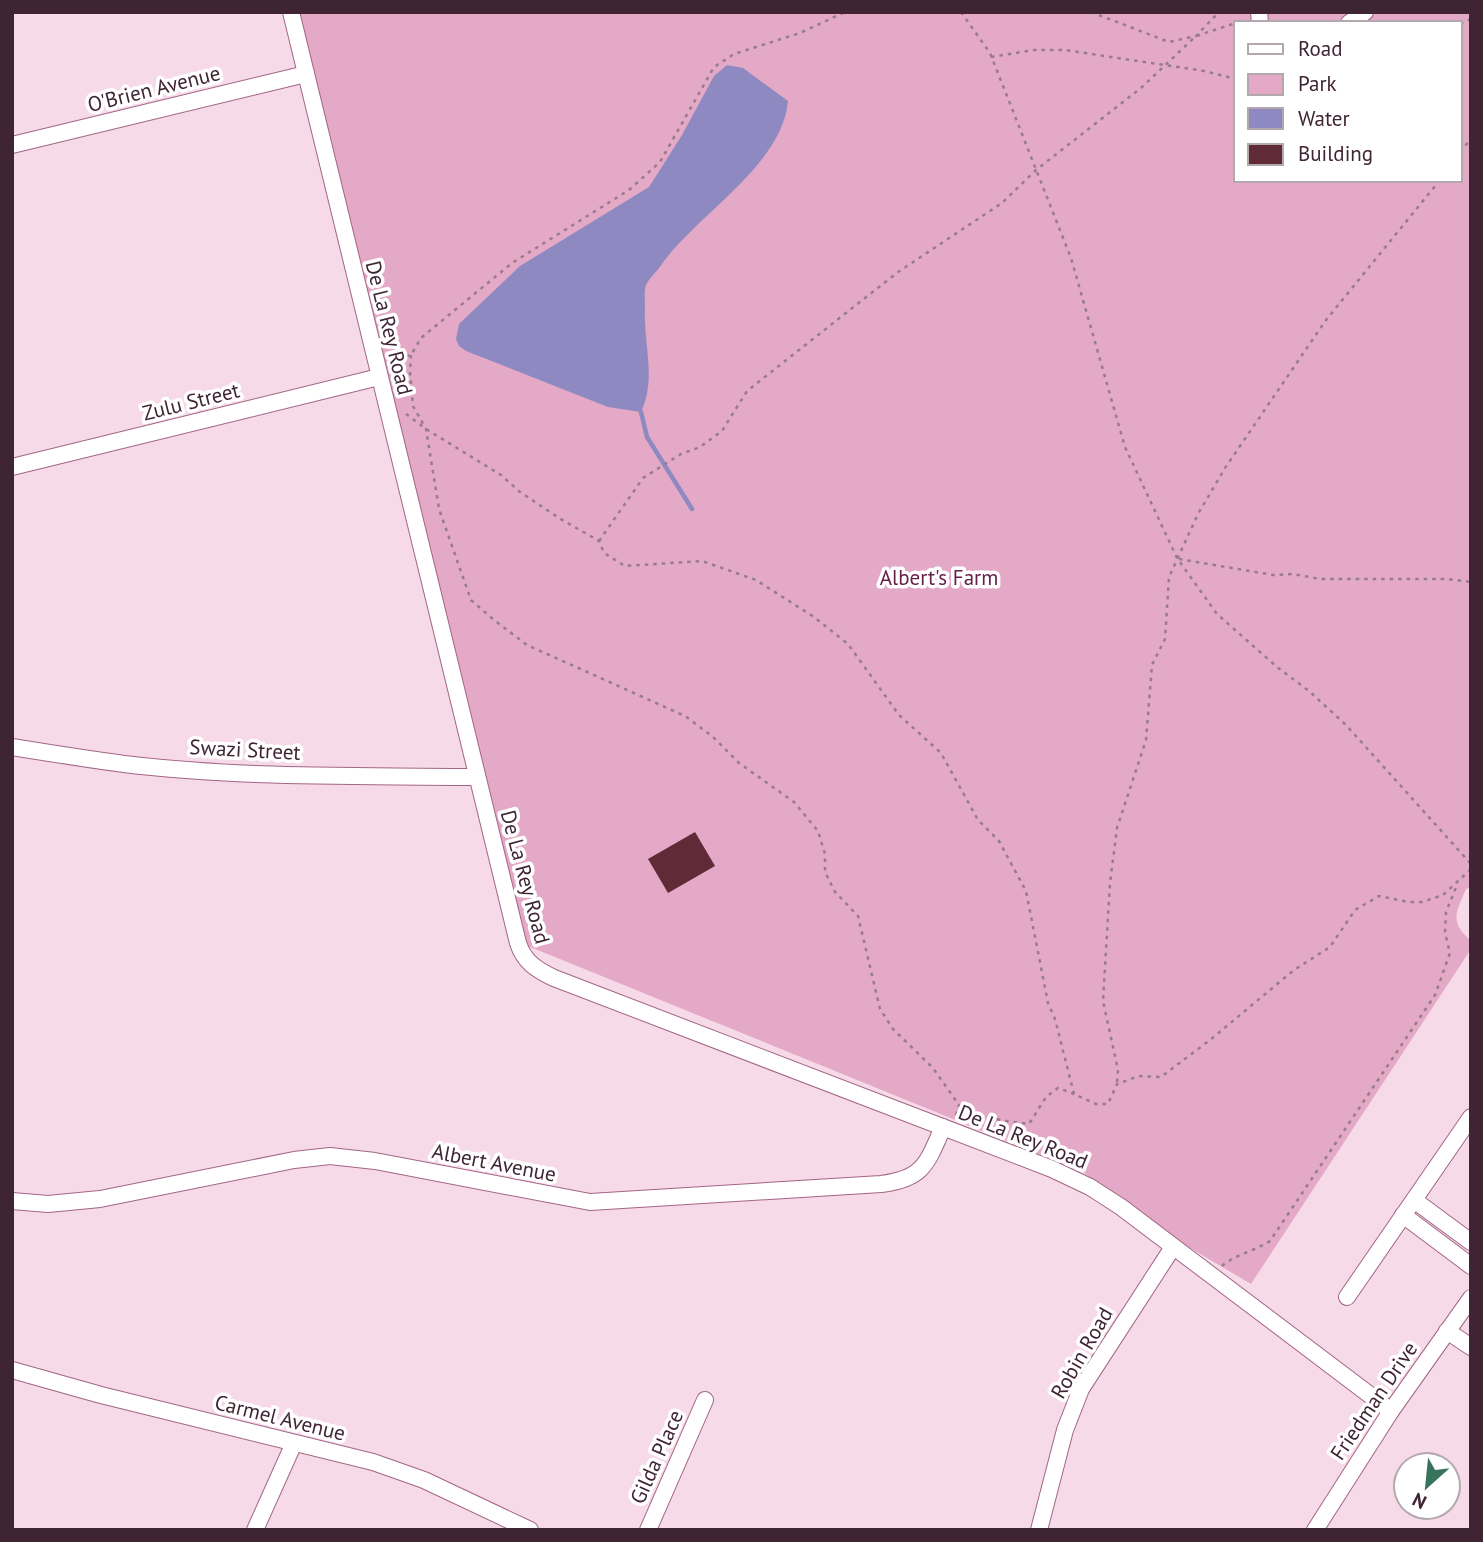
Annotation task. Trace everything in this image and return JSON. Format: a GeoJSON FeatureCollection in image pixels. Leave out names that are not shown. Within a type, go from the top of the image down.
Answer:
{"type":"FeatureCollection","features":[{"type":"Feature","properties":{"kind":"street","name":"De La Rey Road"},"geometry":{"type":"LineString","coordinates":[[291,12],[518,943],[525,959],[533,967],[567,983],[1052,1169],[1090,1188],[1121,1207],[1391,1411]]}},
{"type":"Feature","properties":{"kind":"street","name":"O'Brien Avenue"},"geometry":{"type":"LineString","coordinates":[[12,145],[306,74]]}},
{"type":"Feature","properties":{"kind":"street","name":"Zulu Street"},"geometry":{"type":"LineString","coordinates":[[12,467],[379,377]]}},
{"type":"Feature","properties":{"kind":"street","name":"Swazi Street"},"geometry":{"type":"LineString","coordinates":[[12,747],[124,764],[179,768],[357,776],[477,777]]}},
{"type":"Feature","properties":{"kind":"street"},"geometry":{"type":"LineString","coordinates":[[1347,1297],[1471,1117]]}},
{"type":"Feature","properties":{"kind":"street","name":"Albert Avenue"},"geometry":{"type":"LineString","coordinates":[[12,1201],[48,1204],[100,1199],[294,1160],[330,1156],[375,1161],[590,1202],[881,1184],[899,1182],[913,1176],[925,1165],[943,1127]]}},
{"type":"Feature","properties":{"kind":"street"},"geometry":{"type":"LineString","coordinates":[[1414,1199],[1471,1242]]}},
{"type":"Feature","properties":{"kind":"street"},"geometry":{"type":"LineString","coordinates":[[1403,1215],[1471,1266]]}},
{"type":"Feature","properties":{"kind":"street"},"geometry":{"type":"LineString","coordinates":[[1429,1234],[1440,1219]]}},
{"type":"Feature","properties":{"kind":"street","name":"Robin Road"},"geometry":{"type":"LineString","coordinates":[[1040,1530],[1065,1430],[1081,1389],[1173,1247]]}},
{"type":"Feature","properties":{"kind":"street","name":"Friedman Drive"},"geometry":{"type":"LineString","coordinates":[[1315,1530],[1391,1411],[1471,1298]]}},
{"type":"Feature","properties":{"kind":"street"},"geometry":{"type":"LineString","coordinates":[[1447,1331],[1471,1347]]}},
{"type":"Feature","properties":{"kind":"street","name":"Carmel Avenue"},"geometry":{"type":"LineString","coordinates":[[12,1370],[396,1470],[424,1480],[530,1530]]}},
{"type":"Feature","properties":{"kind":"street","name":"Gilda Place"},"geometry":{"type":"LineString","coordinates":[[648,1530],[705,1400]]}},
{"type":"Feature","properties":{"kind":"street"},"geometry":{"type":"LineString","coordinates":[[255,1530],[294,1443]]}},
{"type":"Feature","properties":{"kind":"path"},"geometry":{"type":"LineString","coordinates":[[845,12],[800,33],[734,54],[714,67],[660,162],[629,190],[512,263],[421,338],[411,355],[413,406],[426,429],[439,509],[471,600],[527,645],[685,716],[712,736],[739,763],[794,802],[818,831],[825,853],[825,872],[835,892],[858,916],[880,1009],[901,1036],[933,1068],[960,1105],[974,1114],[1029,1124],[1046,1097],[1058,1088],[1096,1104],[1108,1104],[1117,1084],[1118,1070],[1103,1001],[1110,883],[1117,828],[1146,740],[1152,665],[1165,639],[1169,578],[1198,514],[1225,468],[1326,320],[1438,182]]}},
{"type":"Feature","properties":{"kind":"path"},"geometry":{"type":"LineString","coordinates":[[961,12],[991,57],[1071,258],[1125,447],[1177,558],[1217,614],[1346,725],[1471,866],[1443,895],[1422,902],[1379,896],[1355,910],[1330,947],[1294,970],[1172,1069],[1161,1077],[1139,1076],[1117,1084]]}},
{"type":"Feature","properties":{"kind":"path"},"geometry":{"type":"LineString","coordinates":[[1091,12],[1169,43],[1234,24]]}},
{"type":"Feature","properties":{"kind":"path"},"geometry":{"type":"LineString","coordinates":[[599,541],[643,478],[722,432],[747,391],[898,272],[1002,203],[1036,170],[1141,88],[1219,12]]}},
{"type":"Feature","properties":{"kind":"path"},"geometry":{"type":"LineString","coordinates":[[991,57],[1034,50],[1065,50],[1234,79]]}},
{"type":"Feature","properties":{"kind":"path"},"geometry":{"type":"LineString","coordinates":[[379,377],[393,359],[411,355]]}},
{"type":"Feature","properties":{"kind":"path"},"geometry":{"type":"LineString","coordinates":[[405,413],[501,475],[550,512],[599,541],[604,553],[625,566],[702,561],[756,580],[814,617],[848,644],[899,715],[941,753],[978,820],[999,841],[1026,891],[1048,1003],[1055,1019],[1074,1094]]}},
{"type":"Feature","properties":{"kind":"path"},"geometry":{"type":"LineString","coordinates":[[1177,558],[1273,575],[1293,574],[1320,579],[1447,579],[1471,582]]}},
{"type":"Feature","properties":{"kind":"path"},"geometry":{"type":"LineString","coordinates":[[1213,1278],[1224,1264],[1270,1241],[1435,995],[1450,953],[1445,933],[1446,912],[1458,882]]}},
{"type":"Feature","properties":{"kind":"path"},"geometry":{"type":"LineString","coordinates":[[943,1127],[954,1119],[960,1105]]}},
{"type":"Feature","properties":{"kind":"green space","name":"Albert's Farm"},"geometry":{"type":"Polygon","coordinates":[[[297,12],[1471,12],[1471,887],[1466,889],[1456,916],[1460,928],[1471,941],[1471,949],[1251,1284],[1165,1233],[1083,1172],[523,944],[297,12]]]}},
{"type":"Feature","properties":{"kind":"water"},"geometry":{"type":"Polygon","coordinates":[[[727,65],[743,68],[788,101],[782,125],[754,169],[675,248],[646,285],[645,320],[649,374],[646,399],[641,412],[608,407],[459,346],[456,339],[459,324],[520,266],[649,187],[682,135],[714,76],[727,65]]]}},
{"type":"Feature","properties":{"kind":"building"},"geometry":{"type":"Polygon","coordinates":[[[695,832],[715,866],[668,893],[648,859],[695,832]]]}},
{"type":"Feature","properties":{"kind":"waterway"},"geometry":{"type":"LineString","coordinates":[[641,412],[647,437],[692,509]]}}]}
